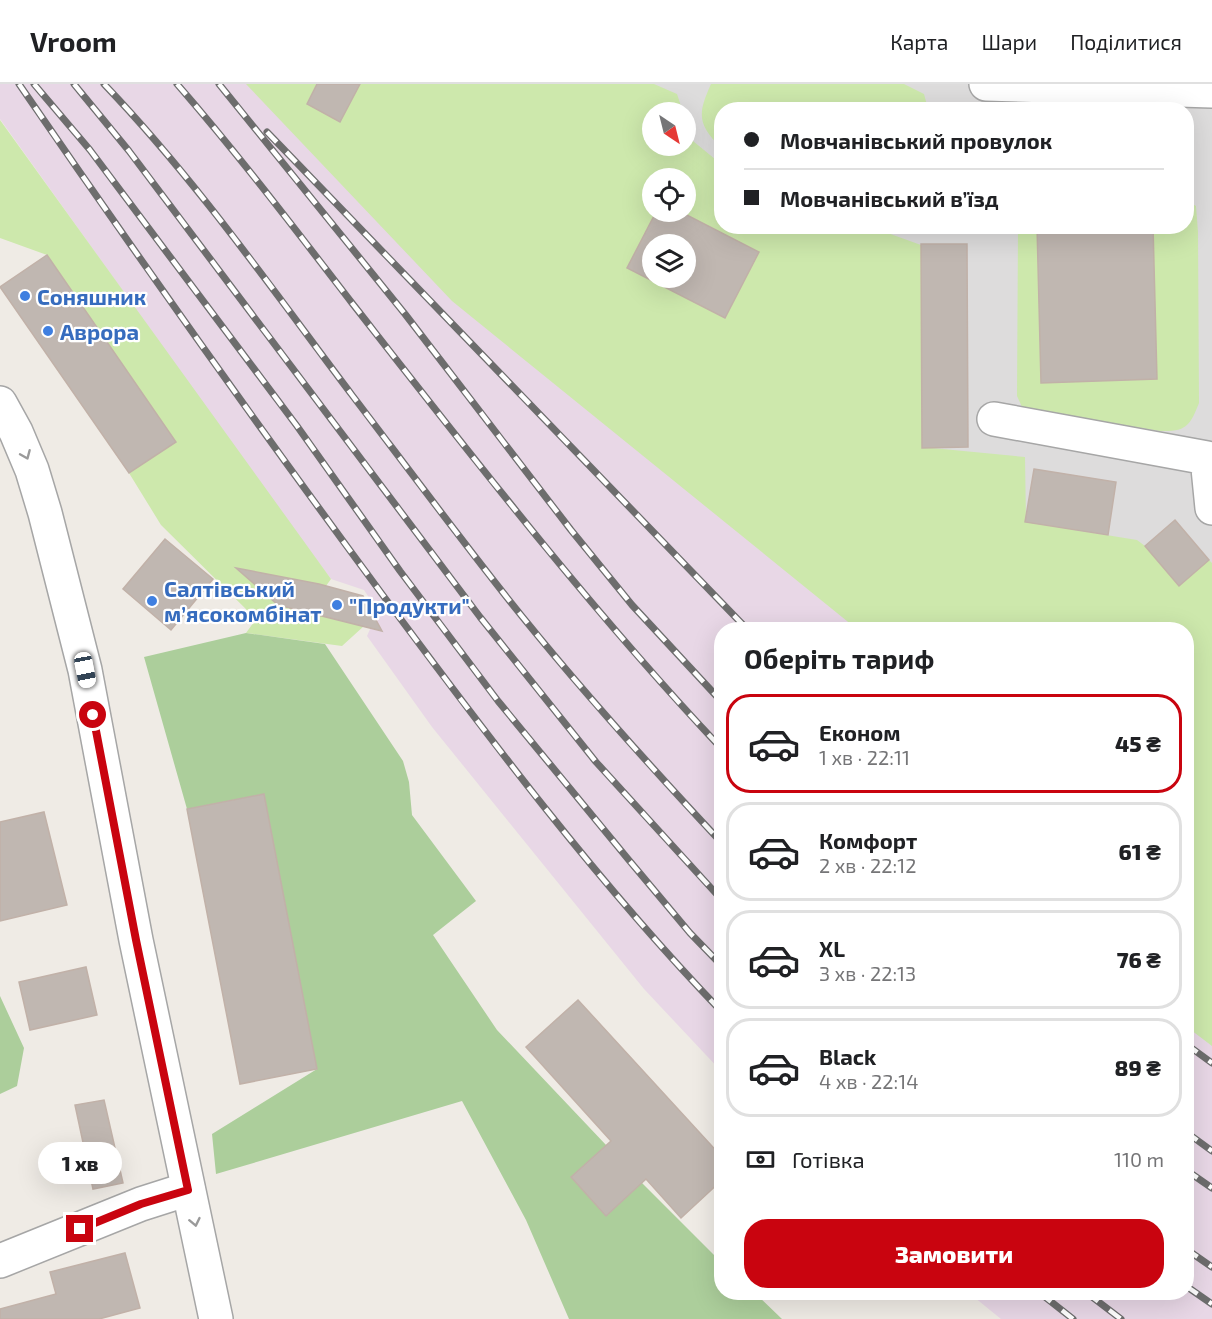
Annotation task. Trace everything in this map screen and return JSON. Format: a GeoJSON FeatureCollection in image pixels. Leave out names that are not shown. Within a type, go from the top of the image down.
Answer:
{"type":"FeatureCollection","features":[{"type":"Feature","properties":{"kind":"street"},"geometry":{"type":"LineString","coordinates":[[986,84],[1212,91]]}},
{"type":"Feature","properties":{"kind":"street"},"geometry":{"type":"LineString","coordinates":[[0,403],[16,432],[32,470],[85,670],[136,940],[216,1319]]}},
{"type":"Feature","properties":{"kind":"street"},"geometry":{"type":"LineString","coordinates":[[994,418],[1208,458],[1212,508]]}},
{"type":"Feature","properties":{"kind":"street"},"geometry":{"type":"LineString","coordinates":[[0,1261],[141,1204],[188,1190]]}},
{"type":"Feature","properties":{"kind":"shaded area"},"geometry":{"type":"Polygon","coordinates":[[[0,84],[475,84],[663,168],[642,168],[642,222],[696,222],[696,183],[714,191],[714,234],[724,234],[782,454],[1090,622],[714,622],[714,1064],[644,989],[432,727],[367,636],[378,611],[364,590],[331,579],[0,119],[0,84]]]}},
{"type":"Feature","properties":{"kind":"shaded area"},"geometry":{"type":"Polygon","coordinates":[[[579,84],[1212,84],[1212,683],[1194,646],[1194,622],[1168,622],[788,452],[812,234],[1194,234],[1194,102],[714,102],[714,182],[696,173],[696,168],[684,168],[659,156],[696,156],[696,102],[642,102],[642,148],[566,113],[579,84]]]}},
{"type":"Feature","properties":{"kind":"shaded area"},"geometry":{"type":"Polygon","coordinates":[[[1194,678],[1212,688],[1212,1319],[1001,1319],[978,1300],[1194,1300],[1194,678]]]}},
{"type":"Feature","properties":{"kind":"green space"},"geometry":{"type":"Polygon","coordinates":[[[246,84],[654,84],[677,94],[680,102],[642,102],[642,156],[696,156],[696,143],[714,158],[714,234],[890,234],[921,245],[922,447],[1025,457],[1026,522],[1137,540],[1179,585],[1209,560],[1212,563],[1212,1046],[1194,1032],[1194,622],[848,622],[452,301],[246,84]]]}},
{"type":"Feature","properties":{"kind":"green space"},"geometry":{"type":"Polygon","coordinates":[[[711,84],[904,84],[924,94],[926,102],[714,102],[714,139],[702,119],[703,104],[711,84]]]}},
{"type":"Feature","properties":{"kind":"green space"},"geometry":{"type":"Polygon","coordinates":[[[0,120],[331,579],[326,586],[276,604],[364,626],[342,646],[246,633],[256,619],[161,525],[129,473],[175,441],[47,255],[0,238],[0,120]]]}},
{"type":"Feature","properties":{"kind":"green space"},"geometry":{"type":"Polygon","coordinates":[[[1194,205],[1196,206],[1199,403],[1190,422],[1181,429],[1160,431],[1029,410],[1022,407],[1017,396],[1018,234],[1194,234],[1194,205]]]}},
{"type":"Feature","properties":{"kind":"green space"},"geometry":{"type":"Polygon","coordinates":[[[246,633],[325,644],[403,761],[409,782],[412,815],[476,901],[433,935],[497,1030],[642,1183],[714,1255],[714,1300],[762,1300],[782,1319],[569,1319],[526,1220],[462,1101],[216,1174],[212,1134],[317,1069],[264,794],[187,809],[144,657],[246,633]]]}},
{"type":"Feature","properties":{"kind":"green space"},"geometry":{"type":"Polygon","coordinates":[[[0,996],[24,1048],[17,1086],[0,1094],[0,996]]]}},
{"type":"Feature","properties":{"kind":"building"},"geometry":{"type":"Polygon","coordinates":[[[317,84],[360,84],[340,122],[307,104],[317,84]]]}},
{"type":"Feature","properties":{"kind":"building"},"geometry":{"type":"Polygon","coordinates":[[[696,220],[714,229],[714,234],[724,234],[759,252],[725,318],[666,288],[696,288],[696,234],[645,234],[651,222],[696,222],[696,220]]]}},
{"type":"Feature","properties":{"kind":"building"},"geometry":{"type":"Polygon","coordinates":[[[1037,234],[1153,234],[1157,379],[1041,383],[1037,234]]]}},
{"type":"Feature","properties":{"kind":"building"},"geometry":{"type":"Polygon","coordinates":[[[642,239],[642,276],[627,268],[642,239]]]}},
{"type":"Feature","properties":{"kind":"building"},"geometry":{"type":"Polygon","coordinates":[[[921,244],[967,244],[968,447],[922,448],[921,244]]]}},
{"type":"Feature","properties":{"kind":"building"},"geometry":{"type":"Polygon","coordinates":[[[47,255],[176,442],[129,473],[0,287],[47,255]]]}},
{"type":"Feature","properties":{"kind":"building"},"geometry":{"type":"Polygon","coordinates":[[[1034,469],[1116,482],[1108,535],[1025,522],[1034,469]]]}},
{"type":"Feature","properties":{"kind":"building"},"geometry":{"type":"Polygon","coordinates":[[[1175,520],[1209,560],[1179,586],[1145,546],[1175,520]]]}},
{"type":"Feature","properties":{"kind":"building"},"geometry":{"type":"Polygon","coordinates":[[[165,539],[213,579],[171,630],[123,589],[165,539]]]}},
{"type":"Feature","properties":{"kind":"building"},"geometry":{"type":"Polygon","coordinates":[[[236,568],[319,584],[363,596],[382,631],[278,605],[236,568]]]}},
{"type":"Feature","properties":{"kind":"building"},"geometry":{"type":"Polygon","coordinates":[[[264,794],[317,1069],[240,1084],[187,809],[264,794]]]}},
{"type":"Feature","properties":{"kind":"building"},"geometry":{"type":"Polygon","coordinates":[[[44,812],[67,905],[0,921],[0,822],[44,812]]]}},
{"type":"Feature","properties":{"kind":"building"},"geometry":{"type":"Polygon","coordinates":[[[86,967],[97,1015],[30,1030],[19,982],[86,967]]]}},
{"type":"Feature","properties":{"kind":"building"},"geometry":{"type":"Polygon","coordinates":[[[578,1000],[714,1148],[714,1187],[681,1218],[646,1179],[606,1216],[571,1177],[611,1141],[526,1047],[578,1000]]]}},
{"type":"Feature","properties":{"kind":"building"},"geometry":{"type":"Polygon","coordinates":[[[104,1100],[123,1183],[93,1189],[75,1105],[104,1100]]]}},
{"type":"Feature","properties":{"kind":"building"},"geometry":{"type":"Polygon","coordinates":[[[125,1253],[140,1308],[99,1319],[0,1319],[0,1309],[56,1294],[50,1272],[125,1253]]]}},
{"type":"Feature","properties":{"kind":"railway"},"geometry":{"type":"LineString","coordinates":[[19,84],[244,404],[463,702],[588,861],[714,1003]]}},
{"type":"Feature","properties":{"kind":"railway"},"geometry":{"type":"LineString","coordinates":[[34,84],[90,150],[297,426],[400,571],[498,701],[690,933],[714,958]]}},
{"type":"Feature","properties":{"kind":"railway"},"geometry":{"type":"LineString","coordinates":[[74,84],[129,151],[480,617],[596,762],[714,891]]}},
{"type":"Feature","properties":{"kind":"railway"},"geometry":{"type":"LineString","coordinates":[[104,84],[202,197],[447,520],[557,659],[714,834]]}},
{"type":"Feature","properties":{"kind":"railway"},"geometry":{"type":"LineString","coordinates":[[177,84],[266,192],[532,530],[625,641],[714,740]]}},
{"type":"Feature","properties":{"kind":"railway"},"geometry":{"type":"LineString","coordinates":[[219,84],[405,314],[571,530],[632,605],[714,693]]}},
{"type":"Feature","properties":{"kind":"railway"},"geometry":{"type":"LineString","coordinates":[[267,132],[740,622]]}},
{"type":"Feature","properties":{"kind":"railway"},"geometry":{"type":"LineString","coordinates":[[1194,1050],[1212,1063]]}},
{"type":"Feature","properties":{"kind":"railway"},"geometry":{"type":"LineString","coordinates":[[1194,1138],[1212,1151]]}},
{"type":"Feature","properties":{"kind":"railway"},"geometry":{"type":"LineString","coordinates":[[1194,1176],[1212,1188]]}},
{"type":"Feature","properties":{"kind":"railway"},"geometry":{"type":"LineString","coordinates":[[1194,1255],[1212,1267]]}},
{"type":"Feature","properties":{"kind":"railway"},"geometry":{"type":"LineString","coordinates":[[1194,1292],[1212,1304]]}},
{"type":"Feature","properties":{"kind":"railway"},"geometry":{"type":"LineString","coordinates":[[1049,1300],[1073,1319]]}},
{"type":"Feature","properties":{"kind":"railway"},"geometry":{"type":"LineString","coordinates":[[1096,1300],[1121,1319]]}},
{"type":"Feature","properties":{"kind":"place","name":"Соняшник"},"geometry":{"type":"Point","coordinates":[25,296]}},
{"type":"Feature","properties":{"kind":"place","name":"Аврора"},"geometry":{"type":"Point","coordinates":[48,331]}},
{"type":"Feature","properties":{"kind":"place","name":"Салтівський мʼясокомбінат"},"geometry":{"type":"Point","coordinates":[152,601]}},
{"type":"Feature","properties":{"kind":"place","name":"\"Продукти\""},"geometry":{"type":"Point","coordinates":[337,605]}},
{"type":"Feature","properties":{"kind":"route"},"geometry":{"type":"LineString","coordinates":[[80,1229],[141,1204],[188,1190],[136,940],[93,715]]}}]}
